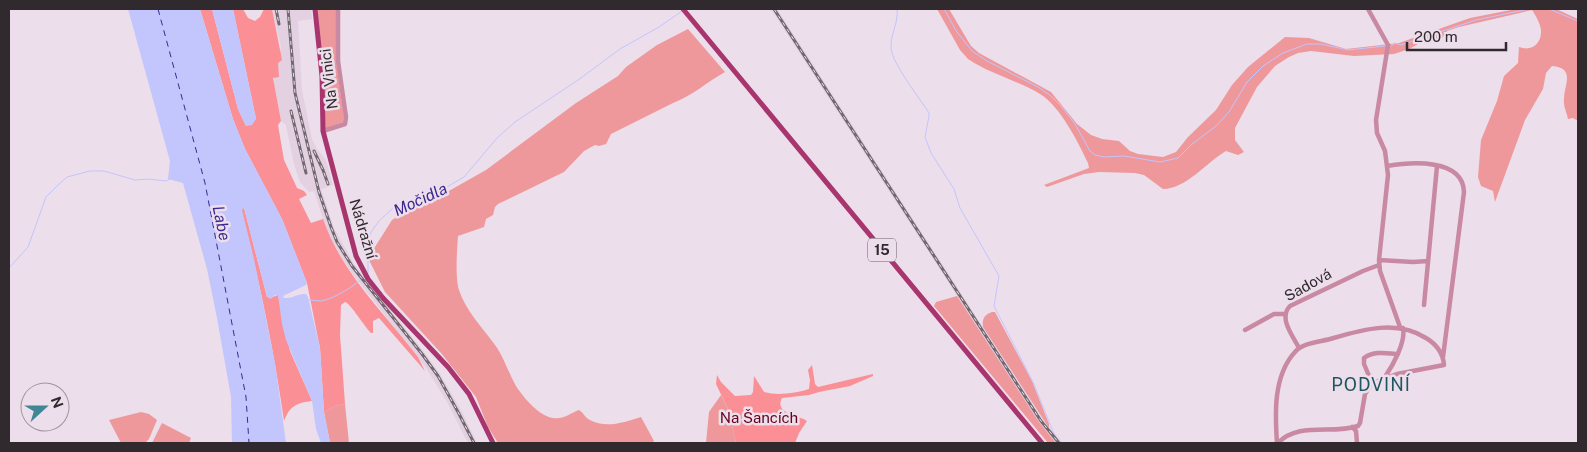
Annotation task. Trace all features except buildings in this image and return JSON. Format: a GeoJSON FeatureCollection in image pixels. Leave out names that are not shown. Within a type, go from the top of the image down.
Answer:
{"type":"FeatureCollection","features":[{"type":"Feature","properties":{"kind":"main road","name":"Nádražní"},"geometry":{"type":"LineString","coordinates":[[315,9],[322,76],[323,131],[351,242],[366,276],[383,298],[448,367],[463,386],[475,404],[493,443]]}},
{"type":"Feature","properties":{"kind":"main road","name":"15"},"geometry":{"type":"LineString","coordinates":[[684,11],[1042,443]]}},
{"type":"Feature","properties":{"kind":"street","name":"Na Vinici"},"geometry":{"type":"LineString","coordinates":[[323,131],[345,124],[346,118],[338,61],[338,9]]}},
{"type":"Feature","properties":{"kind":"street"},"geometry":{"type":"LineString","coordinates":[[1368,9],[1385,36],[1388,45],[1376,120],[1377,133],[1385,151],[1388,175],[1379,263],[1404,333],[1384,378]]}},
{"type":"Feature","properties":{"kind":"street"},"geometry":{"type":"LineString","coordinates":[[1387,166],[1416,163],[1453,170],[1459,175],[1464,186],[1443,357],[1444,364],[1384,378],[1372,383],[1365,394],[1360,423],[1352,428],[1302,431],[1288,436],[1278,443],[1275,410],[1277,394],[1291,356],[1299,348],[1364,330],[1401,328],[1416,332],[1428,339],[1437,346],[1443,357]]}},
{"type":"Feature","properties":{"kind":"street"},"geometry":{"type":"LineString","coordinates":[[1424,305],[1437,166]]}},
{"type":"Feature","properties":{"kind":"street"},"geometry":{"type":"LineString","coordinates":[[1379,263],[1428,261]]}},
{"type":"Feature","properties":{"kind":"street","name":"Sadová"},"geometry":{"type":"LineString","coordinates":[[1299,348],[1285,320],[1285,314],[1290,306],[1379,263]]}},
{"type":"Feature","properties":{"kind":"street"},"geometry":{"type":"LineString","coordinates":[[1245,330],[1274,314],[1285,314]]}},
{"type":"Feature","properties":{"kind":"street"},"geometry":{"type":"LineString","coordinates":[[1372,383],[1364,364],[1364,358],[1368,355],[1396,354]]}},
{"type":"Feature","properties":{"kind":"street"},"geometry":{"type":"LineString","coordinates":[[1352,428],[1356,431],[1357,443]]}},
{"type":"Feature","properties":{"kind":"shaded area"},"geometry":{"type":"Polygon","coordinates":[[[272,9],[311,9],[312,19],[298,21],[302,90],[312,139],[326,160],[333,185],[321,189],[334,228],[354,264],[440,374],[477,443],[468,443],[447,402],[426,368],[348,268],[328,234],[314,191],[309,192],[300,182],[294,164],[286,125],[281,121],[273,83],[281,47],[272,9]]]}},
{"type":"Feature","properties":{"kind":"shaded area"},"geometry":{"type":"Polygon","coordinates":[[[316,9],[337,9],[336,61],[344,117],[343,122],[324,129],[324,76],[316,9]]]}},
{"type":"Feature","properties":{"kind":"shaded area"},"geometry":{"type":"Polygon","coordinates":[[[771,9],[777,9],[1043,420],[1063,443],[1056,443],[1039,422],[771,9]]]}},
{"type":"Feature","properties":{"kind":"shaded area"},"geometry":{"type":"Polygon","coordinates":[[[937,9],[949,9],[971,46],[979,53],[1051,92],[1077,124],[1091,135],[1102,139],[1119,141],[1130,151],[1138,154],[1163,157],[1176,152],[1188,137],[1216,110],[1232,85],[1248,67],[1285,37],[1309,38],[1346,49],[1399,43],[1470,18],[1516,9],[1556,9],[1578,19],[1578,121],[1573,118],[1568,119],[1564,102],[1566,74],[1559,67],[1552,66],[1546,73],[1543,89],[1525,120],[1495,202],[1493,191],[1481,186],[1478,177],[1481,140],[1497,101],[1504,76],[1518,63],[1519,47],[1532,47],[1540,39],[1540,27],[1532,10],[1459,27],[1447,31],[1440,41],[1418,44],[1394,54],[1354,56],[1311,51],[1289,57],[1275,66],[1257,87],[1235,128],[1235,140],[1244,152],[1238,155],[1226,151],[1188,180],[1172,188],[1163,189],[1144,175],[1135,173],[1099,172],[1084,174],[1047,187],[1044,185],[1089,168],[1084,154],[1068,125],[1055,107],[1040,94],[985,69],[968,59],[960,50],[937,9]]]}},
{"type":"Feature","properties":{"kind":"shaded area"},"geometry":{"type":"Polygon","coordinates":[[[688,29],[725,72],[687,97],[611,134],[606,144],[595,145],[584,151],[564,172],[498,204],[493,215],[486,219],[484,227],[458,236],[457,278],[462,298],[498,350],[516,386],[527,400],[542,414],[553,418],[563,417],[579,410],[588,419],[602,424],[616,424],[641,417],[654,441],[651,443],[498,443],[488,427],[476,397],[441,353],[385,292],[368,258],[392,220],[425,200],[447,192],[486,170],[576,103],[618,76],[626,67],[657,45],[688,29]]]}},
{"type":"Feature","properties":{"kind":"shaded area"},"geometry":{"type":"Polygon","coordinates":[[[957,296],[1039,422],[1056,443],[1048,443],[934,306],[936,302],[957,296]]]}},
{"type":"Feature","properties":{"kind":"shaded area"},"geometry":{"type":"Polygon","coordinates":[[[995,312],[1032,381],[1049,428],[983,327],[984,318],[995,312]]]}},
{"type":"Feature","properties":{"kind":"shaded area"},"geometry":{"type":"Polygon","coordinates":[[[721,395],[729,411],[736,443],[706,443],[709,412],[721,395]]]}},
{"type":"Feature","properties":{"kind":"shaded area"},"geometry":{"type":"Polygon","coordinates":[[[345,404],[349,443],[330,443],[324,412],[335,406],[345,404]]]}},
{"type":"Feature","properties":{"kind":"shaded area"},"geometry":{"type":"Polygon","coordinates":[[[141,412],[149,414],[157,420],[149,439],[145,443],[121,443],[109,420],[141,412]]]}},
{"type":"Feature","properties":{"kind":"shaded area"},"geometry":{"type":"Polygon","coordinates":[[[162,423],[191,438],[189,443],[152,443],[162,423]]]}},
{"type":"Feature","properties":{"kind":"green space"},"geometry":{"type":"Polygon","coordinates":[[[200,9],[212,9],[238,109],[246,126],[256,119],[233,9],[243,9],[248,18],[255,21],[260,17],[264,9],[272,9],[282,60],[278,63],[279,77],[273,78],[281,121],[278,125],[284,160],[297,188],[304,191],[307,195],[299,199],[311,223],[323,219],[341,257],[352,274],[418,357],[425,371],[379,318],[373,321],[373,333],[371,333],[345,302],[341,305],[340,335],[345,404],[335,406],[324,412],[320,348],[307,283],[282,219],[245,149],[233,119],[200,9]]]}},
{"type":"Feature","properties":{"kind":"green space"},"geometry":{"type":"Polygon","coordinates":[[[244,208],[267,297],[278,295],[290,351],[312,401],[294,406],[284,421],[266,315],[241,209],[244,208]]]}},
{"type":"Feature","properties":{"kind":"green space","name":"Na Šancích"},"geometry":{"type":"Polygon","coordinates":[[[812,365],[815,384],[818,387],[873,374],[873,376],[850,386],[809,395],[782,398],[780,403],[784,411],[807,421],[795,443],[736,443],[729,411],[716,384],[717,375],[721,382],[735,396],[751,395],[753,392],[754,376],[764,392],[775,394],[798,392],[809,389],[808,370],[812,365]]]}},
{"type":"Feature","properties":{"kind":"water","name":"Labe"},"geometry":{"type":"Polygon","coordinates":[[[128,9],[200,9],[233,119],[245,149],[282,219],[307,283],[283,296],[287,298],[306,294],[308,297],[320,348],[324,412],[330,443],[321,443],[316,429],[312,401],[286,340],[278,295],[271,299],[267,297],[244,208],[242,210],[275,363],[286,443],[232,443],[231,397],[207,269],[183,183],[168,179],[170,161],[128,9]]]}},
{"type":"Feature","properties":{"kind":"water"},"geometry":{"type":"Polygon","coordinates":[[[212,9],[233,9],[256,119],[252,125],[246,126],[238,109],[212,9]]]}},
{"type":"Feature","properties":{"kind":"waterway"},"geometry":{"type":"LineString","coordinates":[[897,9],[897,19],[891,43],[893,55],[896,63],[929,113],[925,137],[931,153],[954,189],[960,208],[999,276],[994,306],[1033,382],[1054,434],[1059,441],[1057,443]]}},
{"type":"Feature","properties":{"kind":"waterway"},"geometry":{"type":"LineString","coordinates":[[944,9],[957,32],[972,51],[1051,96],[1075,124],[1090,151],[1095,155],[1104,157],[1124,156],[1160,162],[1178,158],[1191,145],[1216,126],[1229,112],[1247,82],[1263,66],[1283,53],[1307,44],[1321,44],[1348,50],[1385,46]]}},
{"type":"Feature","properties":{"kind":"waterway"},"geometry":{"type":"LineString","coordinates":[[1391,46],[1395,43],[1401,45],[1476,20],[1529,9]]}},
{"type":"Feature","properties":{"kind":"waterway"},"geometry":{"type":"LineString","coordinates":[[1549,9],[1578,21]]}},
{"type":"Feature","properties":{"kind":"waterway","name":"Močidla"},"geometry":{"type":"LineString","coordinates":[[368,273],[368,245],[371,232],[379,221],[392,209],[403,202],[440,191],[464,177],[497,138],[515,122],[620,49],[659,27],[682,11]]}},
{"type":"Feature","properties":{"kind":"waterway"},"geometry":{"type":"LineString","coordinates":[[9,268],[28,247],[46,197],[67,177],[90,171],[104,171],[135,180],[166,181],[170,179]]}},
{"type":"Feature","properties":{"kind":"waterway","name":"Močidla"},"geometry":{"type":"LineString","coordinates":[[309,300],[321,301],[332,298],[365,276]]}},
{"type":"Feature","properties":{"kind":"ferry route"},"geometry":{"type":"LineString","coordinates":[[158,9],[205,183],[246,397],[249,443]]}},
{"type":"Feature","properties":{"kind":"railway"},"geometry":{"type":"LineString","coordinates":[[276,9],[279,24]]}},
{"type":"Feature","properties":{"kind":"railway"},"geometry":{"type":"LineString","coordinates":[[288,9],[295,93],[319,192],[337,242],[352,266],[438,376],[474,443]]}},
{"type":"Feature","properties":{"kind":"railway"},"geometry":{"type":"LineString","coordinates":[[774,9],[1041,421],[1059,443]]}},
{"type":"Feature","properties":{"kind":"railway"},"geometry":{"type":"LineString","coordinates":[[291,111],[306,173]]}},
{"type":"Feature","properties":{"kind":"railway"},"geometry":{"type":"LineString","coordinates":[[314,151],[328,184]]}},
{"type":"Feature","properties":{"kind":"district","name":"PODVINÍ"},"geometry":{"type":"Point","coordinates":[1371,385]}}]}
